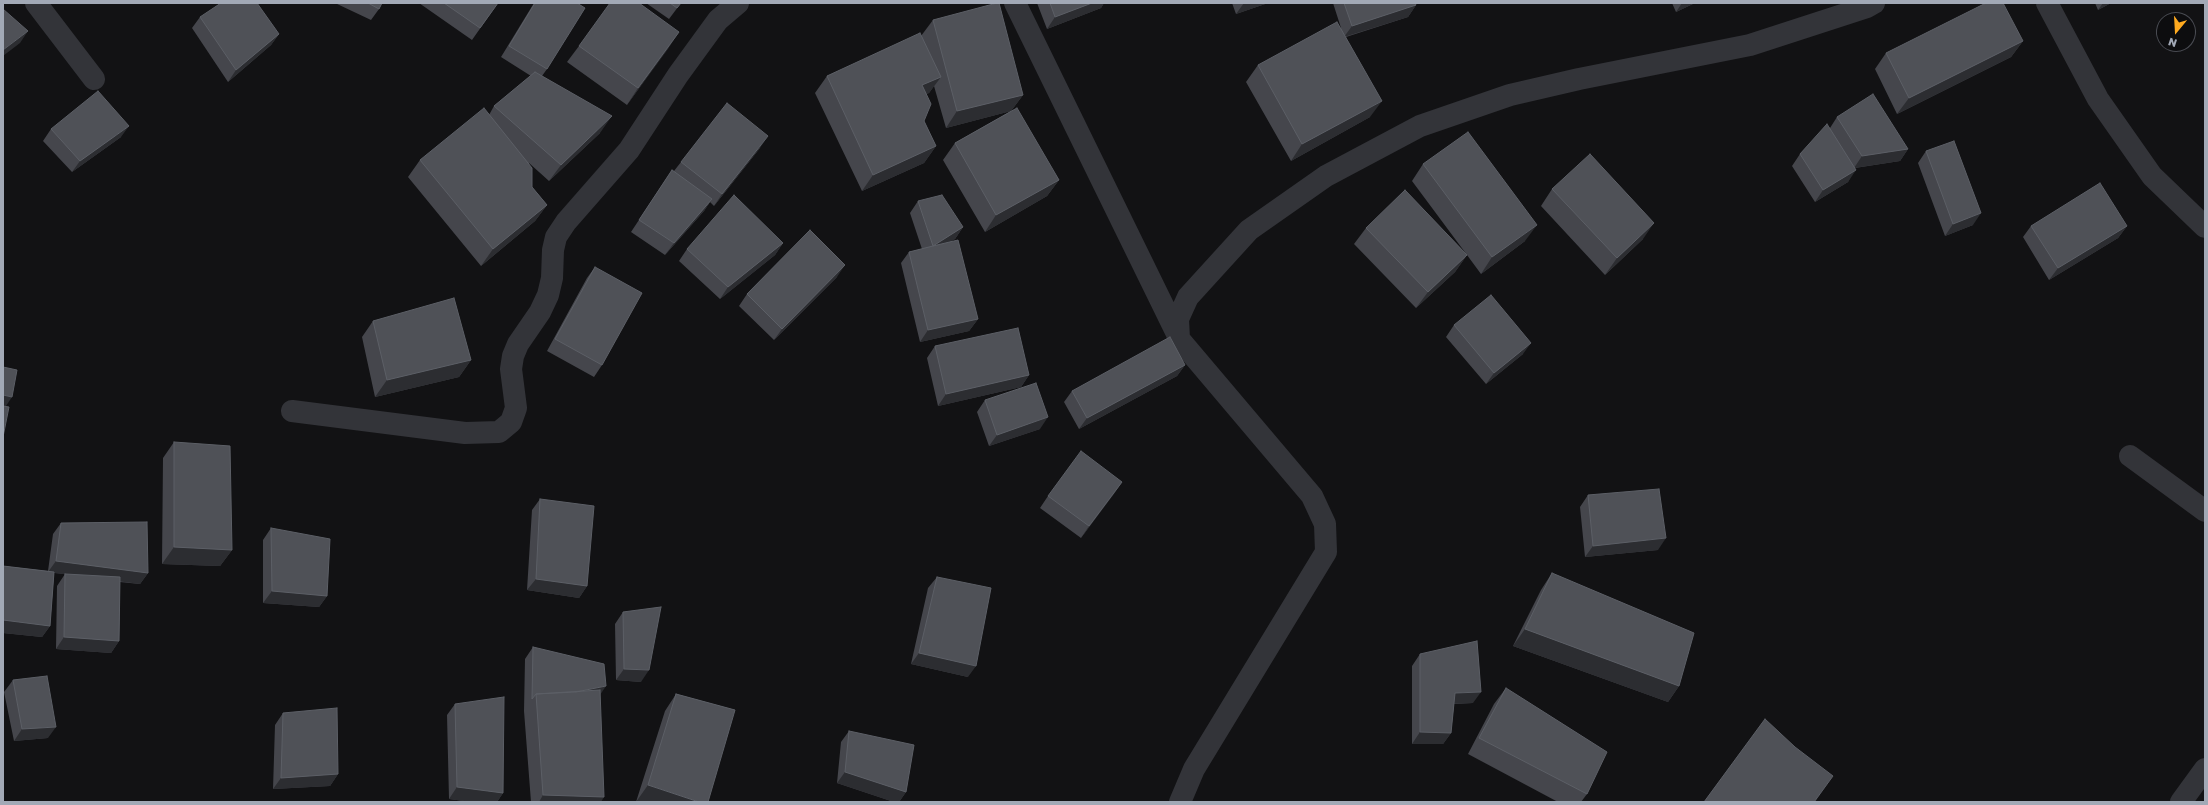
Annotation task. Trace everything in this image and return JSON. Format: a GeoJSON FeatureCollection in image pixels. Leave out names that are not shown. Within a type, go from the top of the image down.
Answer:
{"type":"FeatureCollection","features":[{"type":"Feature","properties":{"kind":"street"},"geometry":{"type":"LineString","coordinates":[[36,3],[94,79]]}},
{"type":"Feature","properties":{"kind":"street"},"geometry":{"type":"LineString","coordinates":[[292,411],[465,433],[499,432],[511,422],[516,408],[512,369],[513,356],[518,344],[540,312],[548,295],[552,278],[553,250],[556,237],[566,222],[629,150],[678,75],[718,20],[738,3]]}},
{"type":"Feature","properties":{"kind":"street"},"geometry":{"type":"LineString","coordinates":[[1015,3],[1180,340],[1312,496],[1325,524],[1326,552],[1194,769],[1180,802]]}},
{"type":"Feature","properties":{"kind":"street"},"geometry":{"type":"LineString","coordinates":[[1180,340],[1178,319],[1188,297],[1249,230],[1326,176],[1420,126],[1510,95],[1579,79],[1750,46],[1867,7],[1874,3]]}},
{"type":"Feature","properties":{"kind":"street"},"geometry":{"type":"LineString","coordinates":[[2047,3],[2098,99],[2152,176],[2205,227]]}},
{"type":"Feature","properties":{"kind":"street"},"geometry":{"type":"LineString","coordinates":[[2130,456],[2205,512]]}},
{"type":"Feature","properties":{"kind":"street"},"geometry":{"type":"LineString","coordinates":[[2181,802],[2205,769]]}},
{"type":"Feature","properties":{"kind":"building"},"geometry":{"type":"Polygon","coordinates":[[[221,3],[257,3],[279,34],[236,70],[200,17],[221,3]]]}},
{"type":"Feature","properties":{"kind":"building"},"geometry":{"type":"Polygon","coordinates":[[[368,3],[382,3],[379,9],[368,3]]]}},
{"type":"Feature","properties":{"kind":"building"},"geometry":{"type":"Polygon","coordinates":[[[444,3],[498,3],[480,28],[444,3]]]}},
{"type":"Feature","properties":{"kind":"building"},"geometry":{"type":"Polygon","coordinates":[[[535,3],[577,3],[585,8],[547,69],[509,46],[535,3]]]}},
{"type":"Feature","properties":{"kind":"building"},"geometry":{"type":"Polygon","coordinates":[[[610,3],[639,3],[679,32],[638,88],[579,46],[610,3]]]}},
{"type":"Feature","properties":{"kind":"building"},"geometry":{"type":"Polygon","coordinates":[[[670,3],[681,3],[677,8],[670,3]]]}},
{"type":"Feature","properties":{"kind":"building"},"geometry":{"type":"Polygon","coordinates":[[[999,3],[1023,95],[957,111],[933,20],[999,3]]]}},
{"type":"Feature","properties":{"kind":"building"},"geometry":{"type":"Polygon","coordinates":[[[1050,3],[1092,3],[1055,17],[1050,3]]]}},
{"type":"Feature","properties":{"kind":"building"},"geometry":{"type":"Polygon","coordinates":[[[1344,3],[1415,3],[1416,5],[1352,26],[1344,3]]]}},
{"type":"Feature","properties":{"kind":"building"},"geometry":{"type":"Polygon","coordinates":[[[1986,3],[2003,3],[2023,41],[1909,98],[1886,53],[1986,3]]]}},
{"type":"Feature","properties":{"kind":"building"},"geometry":{"type":"Polygon","coordinates":[[[3,9],[28,31],[3,50],[3,9]]]}},
{"type":"Feature","properties":{"kind":"building"},"geometry":{"type":"Polygon","coordinates":[[[1337,22],[1382,101],[1302,144],[1258,65],[1337,22]]]}},
{"type":"Feature","properties":{"kind":"building"},"geometry":{"type":"Polygon","coordinates":[[[920,33],[941,77],[922,85],[931,104],[924,121],[936,146],[873,175],[827,76],[920,33]]]}},
{"type":"Feature","properties":{"kind":"building"},"geometry":{"type":"Polygon","coordinates":[[[535,72],[612,116],[561,165],[494,106],[535,72]]]}},
{"type":"Feature","properties":{"kind":"building"},"geometry":{"type":"Polygon","coordinates":[[[98,91],[129,126],[80,161],[51,129],[98,91]]]}},
{"type":"Feature","properties":{"kind":"building"},"geometry":{"type":"Polygon","coordinates":[[[1873,94],[1908,149],[1862,156],[1837,117],[1873,94]]]}},
{"type":"Feature","properties":{"kind":"building"},"geometry":{"type":"Polygon","coordinates":[[[727,103],[768,136],[722,194],[681,162],[727,103]]]}},
{"type":"Feature","properties":{"kind":"building"},"geometry":{"type":"Polygon","coordinates":[[[484,108],[532,168],[532,187],[547,205],[493,249],[420,160],[484,108]]]}},
{"type":"Feature","properties":{"kind":"building"},"geometry":{"type":"Polygon","coordinates":[[[1017,108],[1059,180],[996,215],[955,143],[1017,108]]]}},
{"type":"Feature","properties":{"kind":"building"},"geometry":{"type":"Polygon","coordinates":[[[1827,124],[1856,170],[1823,190],[1800,154],[1827,124]]]}},
{"type":"Feature","properties":{"kind":"building"},"geometry":{"type":"Polygon","coordinates":[[[1468,132],[1537,225],[1492,257],[1423,164],[1468,132]]]}},
{"type":"Feature","properties":{"kind":"building"},"geometry":{"type":"Polygon","coordinates":[[[1954,141],[1981,213],[1953,224],[1926,151],[1954,141]]]}},
{"type":"Feature","properties":{"kind":"building"},"geometry":{"type":"Polygon","coordinates":[[[1590,154],[1654,223],[1617,258],[1552,189],[1590,154]]]}},
{"type":"Feature","properties":{"kind":"building"},"geometry":{"type":"Polygon","coordinates":[[[672,170],[712,199],[674,243],[639,220],[672,170]]]}},
{"type":"Feature","properties":{"kind":"building"},"geometry":{"type":"Polygon","coordinates":[[[2100,183],[2127,226],[2058,268],[2031,226],[2100,183]]]}},
{"type":"Feature","properties":{"kind":"building"},"geometry":{"type":"Polygon","coordinates":[[[1405,190],[1467,255],[1428,292],[1366,228],[1405,190]]]}},
{"type":"Feature","properties":{"kind":"building"},"geometry":{"type":"Polygon","coordinates":[[[734,195],[783,243],[728,287],[687,249],[734,195]]]}},
{"type":"Feature","properties":{"kind":"building"},"geometry":{"type":"Polygon","coordinates":[[[942,195],[963,227],[933,246],[918,201],[942,195]]]}},
{"type":"Feature","properties":{"kind":"building"},"geometry":{"type":"Polygon","coordinates":[[[810,230],[845,265],[782,329],[747,294],[810,230]]]}},
{"type":"Feature","properties":{"kind":"building"},"geometry":{"type":"Polygon","coordinates":[[[958,240],[978,319],[928,330],[909,252],[958,240]]]}},
{"type":"Feature","properties":{"kind":"building"},"geometry":{"type":"Polygon","coordinates":[[[595,267],[642,293],[602,365],[555,339],[595,267]]]}},
{"type":"Feature","properties":{"kind":"building"},"geometry":{"type":"Polygon","coordinates":[[[1491,295],[1531,343],[1494,373],[1454,325],[1491,295]]]}},
{"type":"Feature","properties":{"kind":"building"},"geometry":{"type":"Polygon","coordinates":[[[454,298],[471,360],[387,380],[373,321],[454,298]]]}},
{"type":"Feature","properties":{"kind":"building"},"geometry":{"type":"Polygon","coordinates":[[[1018,328],[1029,375],[946,394],[935,346],[1018,328]]]}},
{"type":"Feature","properties":{"kind":"building"},"geometry":{"type":"Polygon","coordinates":[[[1170,337],[1185,365],[1087,418],[1072,391],[1170,337]]]}},
{"type":"Feature","properties":{"kind":"building"},"geometry":{"type":"Polygon","coordinates":[[[3,367],[17,370],[12,397],[3,395],[3,367]]]}},
{"type":"Feature","properties":{"kind":"building"},"geometry":{"type":"Polygon","coordinates":[[[1036,383],[1048,417],[997,435],[985,400],[1036,383]]]}},
{"type":"Feature","properties":{"kind":"building"},"geometry":{"type":"Polygon","coordinates":[[[3,406],[9,407],[3,437],[3,406]]]}},
{"type":"Feature","properties":{"kind":"building"},"geometry":{"type":"Polygon","coordinates":[[[174,442],[230,446],[232,550],[174,547],[174,442]]]}},
{"type":"Feature","properties":{"kind":"building"},"geometry":{"type":"Polygon","coordinates":[[[1081,451],[1122,482],[1089,526],[1048,496],[1081,451]]]}},
{"type":"Feature","properties":{"kind":"building"},"geometry":{"type":"Polygon","coordinates":[[[1659,489],[1666,538],[1593,546],[1588,495],[1659,489]]]}},
{"type":"Feature","properties":{"kind":"building"},"geometry":{"type":"Polygon","coordinates":[[[540,499],[594,506],[587,586],[536,579],[540,499]]]}},
{"type":"Feature","properties":{"kind":"building"},"geometry":{"type":"Polygon","coordinates":[[[147,522],[148,573],[56,561],[61,523],[147,522]]]}},
{"type":"Feature","properties":{"kind":"building"},"geometry":{"type":"Polygon","coordinates":[[[271,528],[330,539],[327,596],[272,591],[271,528]]]}},
{"type":"Feature","properties":{"kind":"building"},"geometry":{"type":"Polygon","coordinates":[[[3,566],[54,572],[50,626],[3,620],[3,566]]]}},
{"type":"Feature","properties":{"kind":"building"},"geometry":{"type":"Polygon","coordinates":[[[1552,573],[1694,633],[1679,686],[1525,629],[1552,573]]]}},
{"type":"Feature","properties":{"kind":"building"},"geometry":{"type":"Polygon","coordinates":[[[65,574],[120,577],[119,641],[64,637],[65,574]]]}},
{"type":"Feature","properties":{"kind":"building"},"geometry":{"type":"Polygon","coordinates":[[[937,577],[991,588],[976,666],[919,653],[937,577]]]}},
{"type":"Feature","properties":{"kind":"building"},"geometry":{"type":"Polygon","coordinates":[[[661,607],[649,670],[624,669],[623,612],[661,607]]]}},
{"type":"Feature","properties":{"kind":"building"},"geometry":{"type":"Polygon","coordinates":[[[1477,641],[1481,692],[1455,693],[1451,733],[1420,732],[1420,654],[1477,641]]]}},
{"type":"Feature","properties":{"kind":"building"},"geometry":{"type":"Polygon","coordinates":[[[533,647],[604,664],[606,686],[576,692],[536,694],[532,699],[533,647]]]}},
{"type":"Feature","properties":{"kind":"building"},"geometry":{"type":"Polygon","coordinates":[[[47,676],[56,727],[22,729],[13,680],[47,676]]]}},
{"type":"Feature","properties":{"kind":"building"},"geometry":{"type":"Polygon","coordinates":[[[1506,688],[1607,752],[1587,794],[1479,738],[1506,688]]]}},
{"type":"Feature","properties":{"kind":"building"},"geometry":{"type":"Polygon","coordinates":[[[600,690],[604,797],[543,795],[536,694],[600,690]]]}},
{"type":"Feature","properties":{"kind":"building"},"geometry":{"type":"Polygon","coordinates":[[[676,694],[735,710],[708,802],[699,802],[648,785],[676,694]]]}},
{"type":"Feature","properties":{"kind":"building"},"geometry":{"type":"Polygon","coordinates":[[[504,697],[503,793],[457,787],[455,704],[504,697]]]}},
{"type":"Feature","properties":{"kind":"building"},"geometry":{"type":"Polygon","coordinates":[[[337,708],[338,774],[281,778],[283,713],[337,708]]]}},
{"type":"Feature","properties":{"kind":"building"},"geometry":{"type":"Polygon","coordinates":[[[1765,719],[1795,747],[1833,776],[1814,802],[1704,802],[1765,719]]]}},
{"type":"Feature","properties":{"kind":"building"},"geometry":{"type":"Polygon","coordinates":[[[849,731],[914,745],[906,792],[845,772],[849,731]]]}}]}
